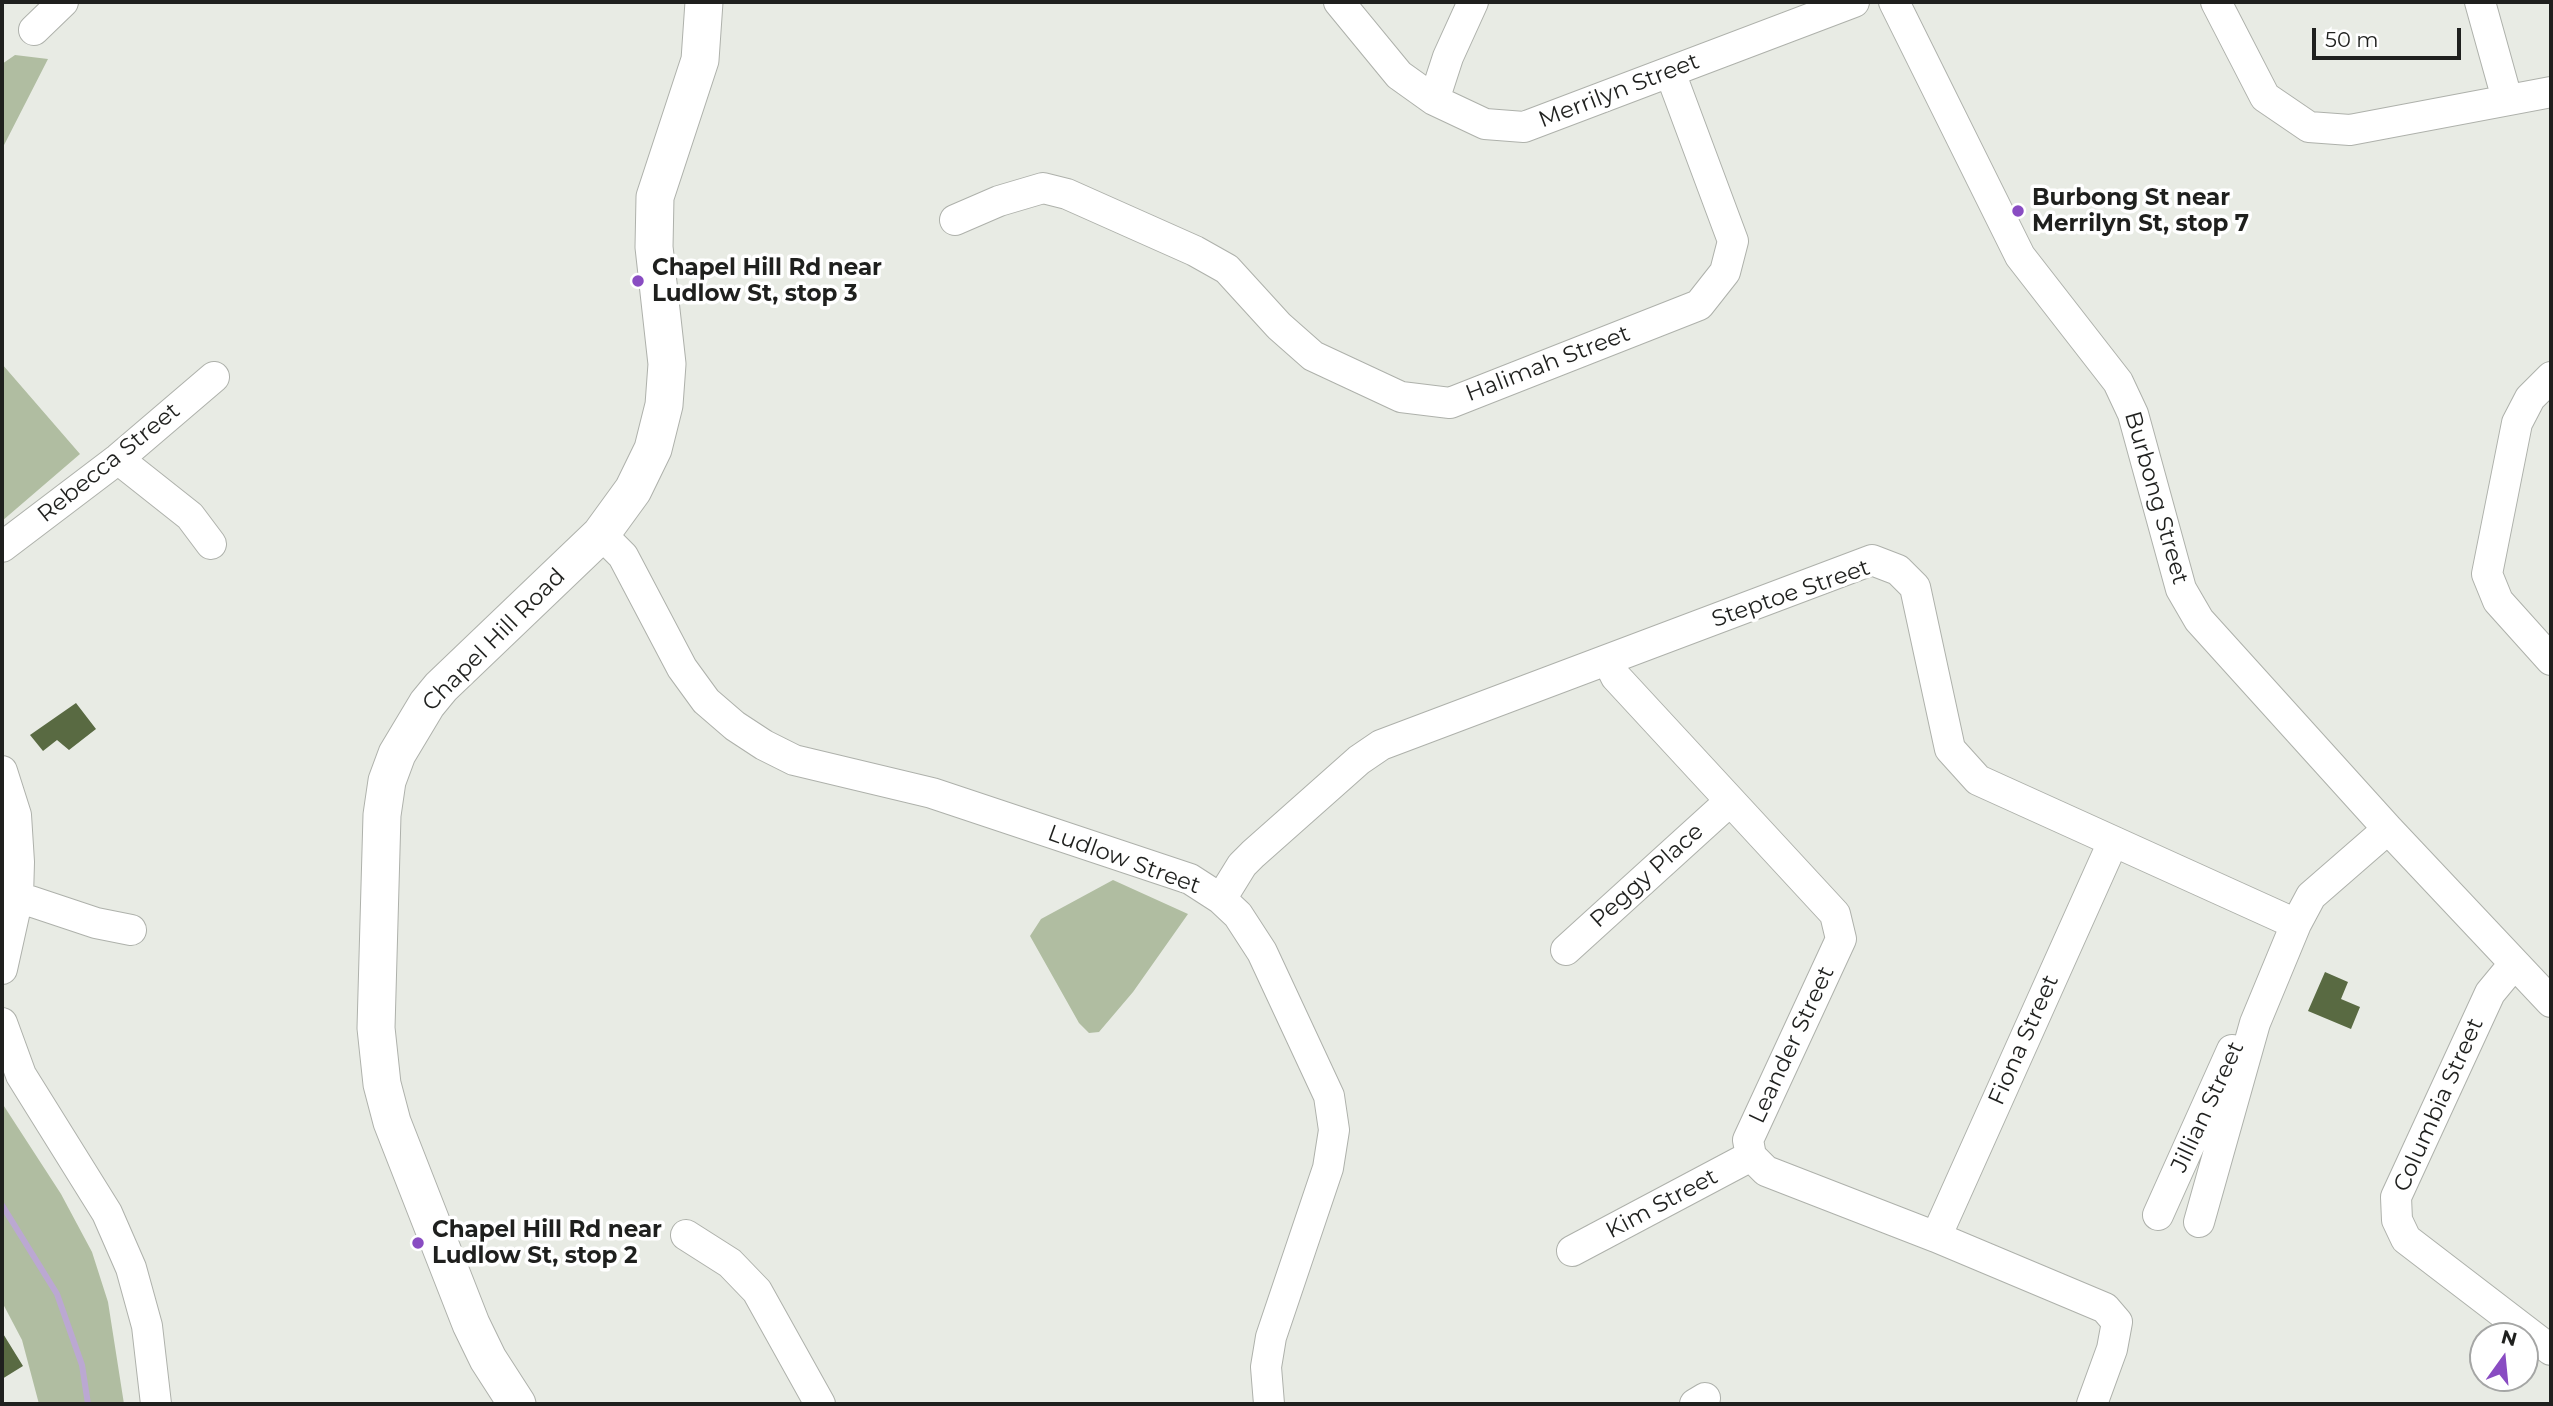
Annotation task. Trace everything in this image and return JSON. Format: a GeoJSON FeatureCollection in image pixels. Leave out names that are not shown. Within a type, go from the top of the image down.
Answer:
{"type":"FeatureCollection","features":[{"type":"Feature","properties":{"kind":"main road","name":"Chapel Hill Road"},"geometry":{"type":"LineString","coordinates":[[517,1404],[488,1359],[471,1324],[392,1122],[382,1084],[376,1028],[382,815],[387,782],[397,754],[427,704],[441,687],[601,534],[638,480],[653,449],[664,405],[667,364],[654,247],[655,197],[701,60],[704,2]]}},
{"type":"Feature","properties":{"kind":"street"},"geometry":{"type":"LineString","coordinates":[[34,30],[63,2]]}},
{"type":"Feature","properties":{"kind":"street","name":"Merrilyn Street"},"geometry":{"type":"LineString","coordinates":[[1339,2],[1399,75],[1434,100],[1485,124],[1524,127],[1854,2]]}},
{"type":"Feature","properties":{"kind":"street"},"geometry":{"type":"LineString","coordinates":[[1434,100],[1448,57],[1473,2]]}},
{"type":"Feature","properties":{"kind":"street","name":"Burbong Street"},"geometry":{"type":"LineString","coordinates":[[1894,2],[2020,256],[2118,382],[2133,414],[2181,589],[2193,610],[2388,829],[2551,1002]]}},
{"type":"Feature","properties":{"kind":"street"},"geometry":{"type":"LineString","coordinates":[[2216,2],[2265,97],[2309,127],[2350,130],[2551,92]]}},
{"type":"Feature","properties":{"kind":"street"},"geometry":{"type":"LineString","coordinates":[[2480,2],[2507,99]]}},
{"type":"Feature","properties":{"kind":"street","name":"Halimah Street"},"geometry":{"type":"LineString","coordinates":[[956,220],[999,201],[1043,188],[1067,194],[1195,251],[1227,269],[1279,326],[1313,356],[1401,397],[1450,402],[1699,305],[1725,272],[1733,241],[1670,72]]}},
{"type":"Feature","properties":{"kind":"street","name":"Rebecca Street"},"geometry":{"type":"LineString","coordinates":[[2,547],[118,459],[214,377]]}},
{"type":"Feature","properties":{"kind":"street"},"geometry":{"type":"LineString","coordinates":[[2551,377],[2530,398],[2517,423],[2487,574],[2498,601],[2551,660]]}},
{"type":"Feature","properties":{"kind":"street"},"geometry":{"type":"LineString","coordinates":[[118,459],[190,516],[211,544]]}},
{"type":"Feature","properties":{"kind":"street","name":"Ludlow Street"},"geometry":{"type":"LineString","coordinates":[[601,534],[623,556],[682,668],[706,701],[735,726],[764,745],[794,760],[932,793],[1190,879],[1221,899],[1238,915],[1262,952],[1329,1096],[1334,1130],[1328,1168],[1271,1337],[1266,1367],[1269,1404]]}},
{"type":"Feature","properties":{"kind":"street","name":"Steptoe Street"},"geometry":{"type":"LineString","coordinates":[[1221,899],[1242,864],[1359,760],[1381,746],[1872,560],[1898,570],[1914,587],[1950,749],[1978,780],[2296,924]]}},
{"type":"Feature","properties":{"kind":"street","name":"Leander Street"},"geometry":{"type":"LineString","coordinates":[[1608,660],[1616,677],[1835,914],[1841,939],[1748,1140],[1751,1156],[1766,1171],[1936,1237],[2105,1308],[2117,1322],[2112,1349],[2092,1404]]}},
{"type":"Feature","properties":{"kind":"street"},"geometry":{"type":"LineString","coordinates":[[2,771],[16,816],[18,897],[2,969]]}},
{"type":"Feature","properties":{"kind":"street","name":"Peggy Place"},"geometry":{"type":"LineString","coordinates":[[1566,950],[1729,802]]}},
{"type":"Feature","properties":{"kind":"street"},"geometry":{"type":"LineString","coordinates":[[2296,924],[2303,907],[2315,892],[2388,829]]}},
{"type":"Feature","properties":{"kind":"street","name":"Fiona Street"},"geometry":{"type":"LineString","coordinates":[[1936,1237],[2113,842]]}},
{"type":"Feature","properties":{"kind":"street"},"geometry":{"type":"LineString","coordinates":[[18,897],[96,923],[131,930]]}},
{"type":"Feature","properties":{"kind":"street","name":"Jillian Street"},"geometry":{"type":"LineString","coordinates":[[2158,1215],[2227,1061],[2262,1002],[2296,924]]}},
{"type":"Feature","properties":{"kind":"street","name":"Columbia Street"},"geometry":{"type":"LineString","coordinates":[[2514,964],[2490,993],[2407,1172],[2396,1197],[2397,1220],[2406,1239],[2551,1350]]}},
{"type":"Feature","properties":{"kind":"street","name":"Jillian Street"},"geometry":{"type":"LineString","coordinates":[[2199,1222],[2262,1002]]}},
{"type":"Feature","properties":{"kind":"street"},"geometry":{"type":"LineString","coordinates":[[2,1023],[21,1075],[107,1213],[131,1268],[147,1326],[156,1404]]}},
{"type":"Feature","properties":{"kind":"street","name":"Kim Street"},"geometry":{"type":"LineString","coordinates":[[1572,1251],[1751,1156]]}},
{"type":"Feature","properties":{"kind":"street"},"geometry":{"type":"LineString","coordinates":[[686,1235],[730,1263],[757,1291],[820,1404]]}},
{"type":"Feature","properties":{"kind":"green space"},"geometry":{"type":"Polygon","coordinates":[[[15,55],[48,59],[2,149],[2,64],[15,55]]]}},
{"type":"Feature","properties":{"kind":"green space"},"geometry":{"type":"Polygon","coordinates":[[[2,364],[80,454],[2,521],[2,364]]]}},
{"type":"Feature","properties":{"kind":"green space"},"geometry":{"type":"Polygon","coordinates":[[[1113,880],[1188,914],[1133,992],[1099,1032],[1089,1033],[1079,1023],[1030,936],[1041,919],[1113,880]]]}},
{"type":"Feature","properties":{"kind":"green space"},"geometry":{"type":"Polygon","coordinates":[[[2,1103],[61,1194],[92,1252],[108,1302],[124,1404],[39,1404],[22,1340],[2,1302],[2,1103]]]}},
{"type":"Feature","properties":{"kind":"building"},"geometry":{"type":"Polygon","coordinates":[[[76,703],[96,729],[69,750],[57,740],[43,751],[30,735],[76,703]]]}},
{"type":"Feature","properties":{"kind":"building"},"geometry":{"type":"Polygon","coordinates":[[[2325,972],[2348,982],[2341,999],[2360,1007],[2351,1029],[2308,1011],[2325,972]]]}},
{"type":"Feature","properties":{"kind":"building"},"geometry":{"type":"Polygon","coordinates":[[[2,1332],[23,1366],[2,1379],[2,1332]]]}},
{"type":"Feature","properties":{"kind":"waterway"},"geometry":{"type":"LineString","coordinates":[[2,1205],[57,1294],[82,1365],[88,1404]]}},
{"type":"Feature","properties":{"kind":"place","name":"Burbong St near Merrilyn St, stop 7"},"geometry":{"type":"Point","coordinates":[2018,211]}},
{"type":"Feature","properties":{"kind":"place","name":"Chapel Hill Rd near Ludlow St, stop 3"},"geometry":{"type":"Point","coordinates":[638,281]}},
{"type":"Feature","properties":{"kind":"place","name":"Chapel Hill Rd near Ludlow St, stop 2"},"geometry":{"type":"Point","coordinates":[418,1243]}}]}
